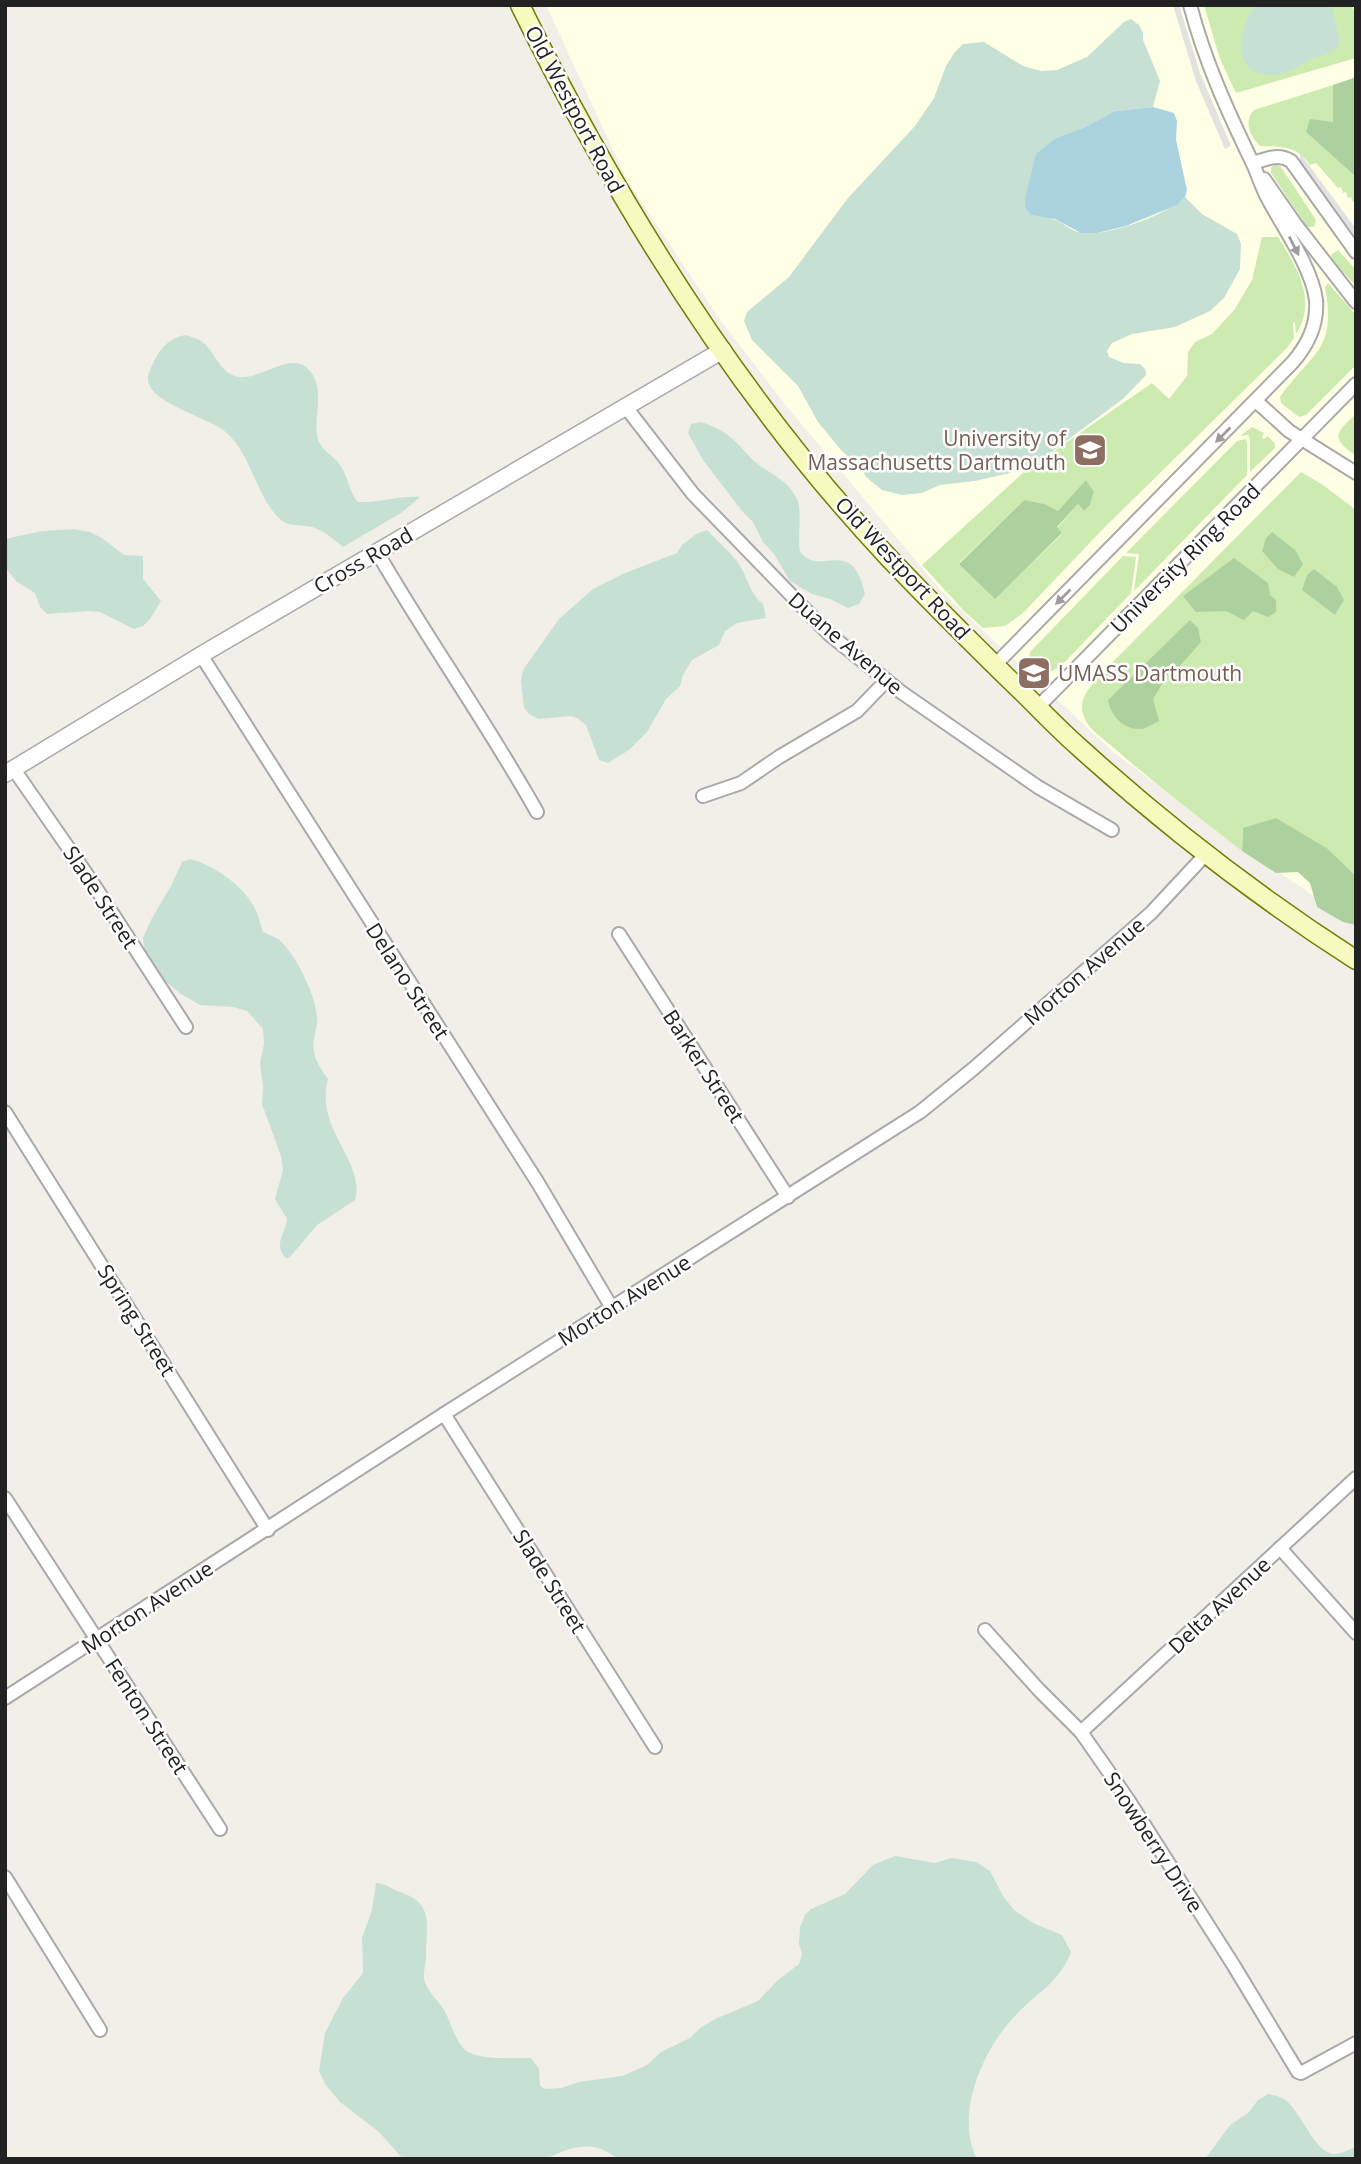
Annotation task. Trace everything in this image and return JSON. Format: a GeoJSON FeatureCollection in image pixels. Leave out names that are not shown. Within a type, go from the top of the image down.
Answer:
{"type":"FeatureCollection","features":[{"type":"Feature","properties":{"kind":"main road","name":"Old Westport Road"},"geometry":{"type":"LineString","coordinates":[[520,5],[626,203],[723,350],[798,451],[844,507],[887,556],[995,665],[1108,773],[1206,854],[1356,960]]}},
{"type":"Feature","properties":{"kind":"street"},"geometry":{"type":"LineString","coordinates":[[995,665],[1292,363],[1306,344],[1314,325],[1316,303],[1309,275],[1267,197],[1217,90],[1190,5]]}},
{"type":"Feature","properties":{"kind":"street"},"geometry":{"type":"LineString","coordinates":[[1253,163],[1273,157],[1291,161],[1356,252]]}},
{"type":"Feature","properties":{"kind":"street"},"geometry":{"type":"LineString","coordinates":[[1253,163],[1296,225],[1356,302]]}},
{"type":"Feature","properties":{"kind":"street","name":"Cross Road"},"geometry":{"type":"LineString","coordinates":[[9,771],[201,655],[723,350]]}},
{"type":"Feature","properties":{"kind":"street","name":"University Ring Road"},"geometry":{"type":"LineString","coordinates":[[1038,707],[1356,384]]}},
{"type":"Feature","properties":{"kind":"street"},"geometry":{"type":"LineString","coordinates":[[1331,410],[1356,394]]}},
{"type":"Feature","properties":{"kind":"street"},"geometry":{"type":"LineString","coordinates":[[1256,401],[1302,439],[1356,473]]}},
{"type":"Feature","properties":{"kind":"street","name":"Duane Avenue"},"geometry":{"type":"LineString","coordinates":[[625,406],[693,494],[828,635],[887,681],[1038,787],[1112,830]]}},
{"type":"Feature","properties":{"kind":"street"},"geometry":{"type":"LineString","coordinates":[[377,552],[416,619],[502,749],[537,812]]}},
{"type":"Feature","properties":{"kind":"street","name":"Delano Street"},"geometry":{"type":"LineString","coordinates":[[201,655],[538,1183],[612,1308]]}},
{"type":"Feature","properties":{"kind":"street"},"geometry":{"type":"LineString","coordinates":[[704,796],[741,783],[857,711],[887,681]]}},
{"type":"Feature","properties":{"kind":"street","name":"Slade Street"},"geometry":{"type":"LineString","coordinates":[[9,771],[92,882],[186,1027]]}},
{"type":"Feature","properties":{"kind":"street","name":"Morton Avenue"},"geometry":{"type":"LineString","coordinates":[[5,1698],[920,1112],[1151,913],[1206,854]]}},
{"type":"Feature","properties":{"kind":"street","name":"Barker Street"},"geometry":{"type":"LineString","coordinates":[[619,934],[788,1197]]}},
{"type":"Feature","properties":{"kind":"street","name":"Spring Street"},"geometry":{"type":"LineString","coordinates":[[5,1112],[268,1530]]}},
{"type":"Feature","properties":{"kind":"street","name":"Slade Street"},"geometry":{"type":"LineString","coordinates":[[444,1415],[655,1747]]}},
{"type":"Feature","properties":{"kind":"street","name":"Delta Avenue"},"geometry":{"type":"LineString","coordinates":[[1082,1732],[1356,1479]]}},
{"type":"Feature","properties":{"kind":"street","name":"Fenton Street"},"geometry":{"type":"LineString","coordinates":[[5,1498],[220,1829]]}},
{"type":"Feature","properties":{"kind":"street"},"geometry":{"type":"LineString","coordinates":[[1280,1548],[1356,1633]]}},
{"type":"Feature","properties":{"kind":"street","name":"Snowberry Drive"},"geometry":{"type":"LineString","coordinates":[[985,1630],[1039,1690],[1082,1732],[1142,1822],[1298,2072],[1301,2073],[1356,2043]]}},
{"type":"Feature","properties":{"kind":"street"},"geometry":{"type":"LineString","coordinates":[[5,1877],[100,2030]]}},
{"type":"Feature","properties":{"kind":"shaded area","name":"University of Massachusetts Dartmouth"},"geometry":{"type":"Polygon","coordinates":[[[546,5],[1356,5],[1356,925],[1206,822],[1111,750],[943,593],[788,408],[721,321],[628,182],[546,5]]]}},
{"type":"Feature","properties":{"kind":"shaded area"},"geometry":{"type":"Polygon","coordinates":[[[1173,5],[1179,5],[1200,73],[1231,146],[1225,149],[1196,81],[1173,5]]]}},
{"type":"Feature","properties":{"kind":"shaded area"},"geometry":{"type":"Polygon","coordinates":[[[1255,5],[1331,5],[1339,45],[1329,53],[1284,73],[1260,74],[1250,68],[1241,50],[1244,27],[1255,5]]]}},
{"type":"Feature","properties":{"kind":"shaded area"},"geometry":{"type":"Polygon","coordinates":[[[1131,19],[1139,25],[1143,33],[1143,40],[1160,81],[1153,107],[1115,111],[1056,138],[1031,215],[1057,220],[1079,232],[1094,233],[1122,228],[1151,217],[1185,197],[1202,214],[1237,234],[1241,244],[1240,269],[1224,298],[1210,311],[1175,327],[1132,334],[1112,343],[1107,351],[1109,357],[1124,363],[1140,364],[1146,375],[1124,398],[1042,459],[1010,473],[940,485],[922,493],[902,495],[882,490],[841,450],[818,422],[798,386],[752,340],[744,321],[747,312],[789,277],[848,198],[915,126],[934,98],[946,66],[963,44],[984,42],[1023,66],[1041,71],[1057,70],[1087,57],[1124,22],[1131,19]]]}},
{"type":"Feature","properties":{"kind":"shaded area"},"geometry":{"type":"Polygon","coordinates":[[[1300,153],[1356,229],[1355,240],[1300,162],[1300,153]]]}},
{"type":"Feature","properties":{"kind":"shaded area"},"geometry":{"type":"Polygon","coordinates":[[[185,335],[203,342],[223,368],[239,377],[248,377],[286,364],[303,365],[310,371],[317,386],[318,440],[342,468],[358,502],[420,497],[401,513],[343,547],[316,528],[288,524],[281,520],[266,501],[236,442],[219,427],[167,402],[150,386],[148,374],[160,351],[170,341],[185,335]]]}},
{"type":"Feature","properties":{"kind":"shaded area"},"geometry":{"type":"Polygon","coordinates":[[[701,422],[728,435],[755,462],[793,491],[799,505],[801,553],[809,559],[845,561],[852,566],[859,576],[865,594],[859,604],[848,608],[812,594],[790,581],[774,554],[763,542],[753,522],[703,460],[688,433],[691,424],[701,422]]]}},
{"type":"Feature","properties":{"kind":"shaded area"},"geometry":{"type":"Polygon","coordinates":[[[74,529],[102,538],[124,555],[143,556],[143,579],[161,601],[143,626],[134,629],[100,612],[47,614],[40,607],[35,593],[16,581],[5,567],[5,539],[42,531],[74,529]]]}},
{"type":"Feature","properties":{"kind":"shaded area"},"geometry":{"type":"Polygon","coordinates":[[[707,530],[740,565],[754,595],[763,604],[766,618],[737,623],[725,631],[719,645],[692,660],[680,686],[666,699],[647,732],[629,750],[608,763],[599,760],[586,725],[577,718],[571,716],[538,719],[529,714],[524,708],[521,681],[523,670],[559,619],[593,589],[625,573],[677,553],[682,545],[696,534],[707,530]]]}},
{"type":"Feature","properties":{"kind":"shaded area"},"geometry":{"type":"Polygon","coordinates":[[[190,859],[208,865],[226,876],[248,897],[263,932],[285,945],[298,964],[316,1008],[315,1055],[328,1079],[328,1114],[353,1172],[355,1200],[317,1225],[290,1257],[286,1258],[280,1244],[287,1219],[275,1199],[283,1170],[281,1156],[262,1104],[260,1063],[264,1044],[263,1029],[247,1011],[233,1007],[200,1005],[181,994],[164,980],[144,948],[143,938],[151,920],[182,862],[190,859]]]}},
{"type":"Feature","properties":{"kind":"shaded area"},"geometry":{"type":"Polygon","coordinates":[[[895,1856],[935,1863],[951,1858],[976,1862],[990,1871],[1003,1896],[1015,1911],[1035,1924],[1062,1935],[1071,1952],[1061,1971],[1003,2030],[983,2064],[970,2103],[971,2142],[977,2159],[618,2159],[600,2149],[582,2147],[546,2159],[403,2159],[379,2132],[340,2102],[325,2084],[319,2071],[325,2033],[343,1998],[363,1973],[362,1938],[372,1910],[376,1883],[387,1885],[412,1897],[424,1910],[427,1927],[425,1983],[444,2010],[463,2048],[485,2057],[531,2058],[539,2069],[540,2086],[545,2089],[622,2076],[647,2065],[661,2052],[690,2038],[715,2019],[758,2001],[778,1980],[799,1964],[802,1954],[799,1944],[800,1927],[805,1915],[811,1909],[845,1894],[873,1865],[895,1856]]]}},
{"type":"Feature","properties":{"kind":"shaded area"},"geometry":{"type":"Polygon","coordinates":[[[1268,2094],[1282,2098],[1290,2105],[1321,2147],[1335,2154],[1356,2147],[1356,2159],[1205,2159],[1230,2125],[1268,2094]]]}},
{"type":"Feature","properties":{"kind":"green space"},"geometry":{"type":"Polygon","coordinates":[[[1204,5],[1352,5],[1356,17],[1356,58],[1236,93],[1220,59],[1204,5]]]}},
{"type":"Feature","properties":{"kind":"green space"},"geometry":{"type":"Polygon","coordinates":[[[1356,77],[1356,177],[1306,132],[1310,119],[1333,122],[1333,85],[1356,77]]]}},
{"type":"Feature","properties":{"kind":"green space"},"geometry":{"type":"Polygon","coordinates":[[[1333,85],[1334,122],[1306,132],[1356,177],[1356,201],[1353,202],[1316,163],[1310,165],[1305,158],[1288,148],[1260,146],[1248,124],[1254,110],[1333,85]]]}},
{"type":"Feature","properties":{"kind":"green space"},"geometry":{"type":"Polygon","coordinates":[[[1275,164],[1281,167],[1316,220],[1314,227],[1307,227],[1271,173],[1275,164]]]}},
{"type":"Feature","properties":{"kind":"green space"},"geometry":{"type":"Polygon","coordinates":[[[1262,237],[1278,237],[1297,271],[1305,296],[1302,321],[1296,334],[1293,322],[1294,338],[1287,348],[1102,530],[1023,613],[1005,626],[983,628],[922,565],[1024,472],[1152,383],[1169,399],[1187,376],[1188,352],[1195,342],[1212,334],[1235,309],[1252,280],[1262,237]],[[1094,492],[1058,511],[1045,504],[1024,500],[959,563],[995,598],[1062,534],[1057,528],[1078,504],[1084,511],[1090,505],[1094,492]]]}},
{"type":"Feature","properties":{"kind":"green space"},"geometry":{"type":"Polygon","coordinates":[[[1338,250],[1356,270],[1356,286],[1332,260],[1331,255],[1338,250]]]}},
{"type":"Feature","properties":{"kind":"green space"},"geometry":{"type":"Polygon","coordinates":[[[1328,283],[1356,315],[1356,365],[1306,415],[1299,417],[1281,403],[1280,397],[1319,349],[1324,338],[1328,325],[1325,287],[1328,283]]]}},
{"type":"Feature","properties":{"kind":"green space"},"geometry":{"type":"Polygon","coordinates":[[[1356,414],[1356,456],[1342,445],[1338,436],[1343,426],[1356,414]]]}},
{"type":"Feature","properties":{"kind":"green space"},"geometry":{"type":"Polygon","coordinates":[[[1252,427],[1264,433],[1264,439],[1268,436],[1275,448],[1250,472],[1250,439],[1248,435],[1240,436],[1252,427]]]}},
{"type":"Feature","properties":{"kind":"green space"},"geometry":{"type":"Polygon","coordinates":[[[1245,439],[1247,475],[1134,591],[1139,554],[1126,553],[1237,441],[1245,439]]]}},
{"type":"Feature","properties":{"kind":"green space"},"geometry":{"type":"Polygon","coordinates":[[[1301,472],[1356,510],[1356,876],[1328,849],[1243,828],[1242,851],[1097,734],[1086,722],[1082,711],[1084,696],[1097,678],[1301,472]]]}},
{"type":"Feature","properties":{"kind":"green space"},"geometry":{"type":"Polygon","coordinates":[[[1086,480],[1094,492],[1090,505],[1084,511],[1078,504],[1057,527],[1062,533],[995,599],[959,564],[1024,500],[1045,504],[1058,511],[1086,480]]]}},
{"type":"Feature","properties":{"kind":"green space"},"geometry":{"type":"Polygon","coordinates":[[[1272,532],[1295,550],[1303,564],[1294,577],[1278,569],[1262,551],[1266,538],[1272,532]]]}},
{"type":"Feature","properties":{"kind":"green space"},"geometry":{"type":"Polygon","coordinates":[[[1123,556],[1136,557],[1131,593],[1062,665],[1047,674],[1033,673],[1028,666],[1030,652],[1123,556]]]}},
{"type":"Feature","properties":{"kind":"green space"},"geometry":{"type":"Polygon","coordinates":[[[1234,558],[1268,583],[1270,595],[1276,600],[1276,612],[1268,617],[1253,611],[1244,620],[1226,611],[1196,612],[1183,596],[1234,558]]]}},
{"type":"Feature","properties":{"kind":"green space"},"geometry":{"type":"Polygon","coordinates":[[[1314,569],[1337,587],[1344,600],[1335,615],[1302,590],[1307,575],[1314,569]]]}},
{"type":"Feature","properties":{"kind":"green space"},"geometry":{"type":"Polygon","coordinates":[[[1190,620],[1198,628],[1201,642],[1179,667],[1168,674],[1153,699],[1159,721],[1142,729],[1135,729],[1119,721],[1108,700],[1190,620]]]}},
{"type":"Feature","properties":{"kind":"green space"},"geometry":{"type":"Polygon","coordinates":[[[1276,818],[1328,849],[1356,876],[1356,925],[1343,922],[1317,907],[1310,883],[1298,872],[1276,873],[1242,851],[1243,828],[1276,818]]]}},
{"type":"Feature","properties":{"kind":"water"},"geometry":{"type":"Polygon","coordinates":[[[1153,107],[1174,113],[1177,121],[1176,140],[1187,190],[1185,197],[1177,205],[1126,226],[1097,233],[1081,233],[1055,219],[1031,215],[1025,207],[1025,199],[1036,154],[1056,138],[1115,111],[1153,107]]]}},
{"type":"Feature","properties":{"kind":"place","name":"University of Massachusetts Dartmouth"},"geometry":{"type":"Point","coordinates":[1090,450]}},
{"type":"Feature","properties":{"kind":"place","name":"UMASS Dartmouth"},"geometry":{"type":"Point","coordinates":[1034,673]}}]}
